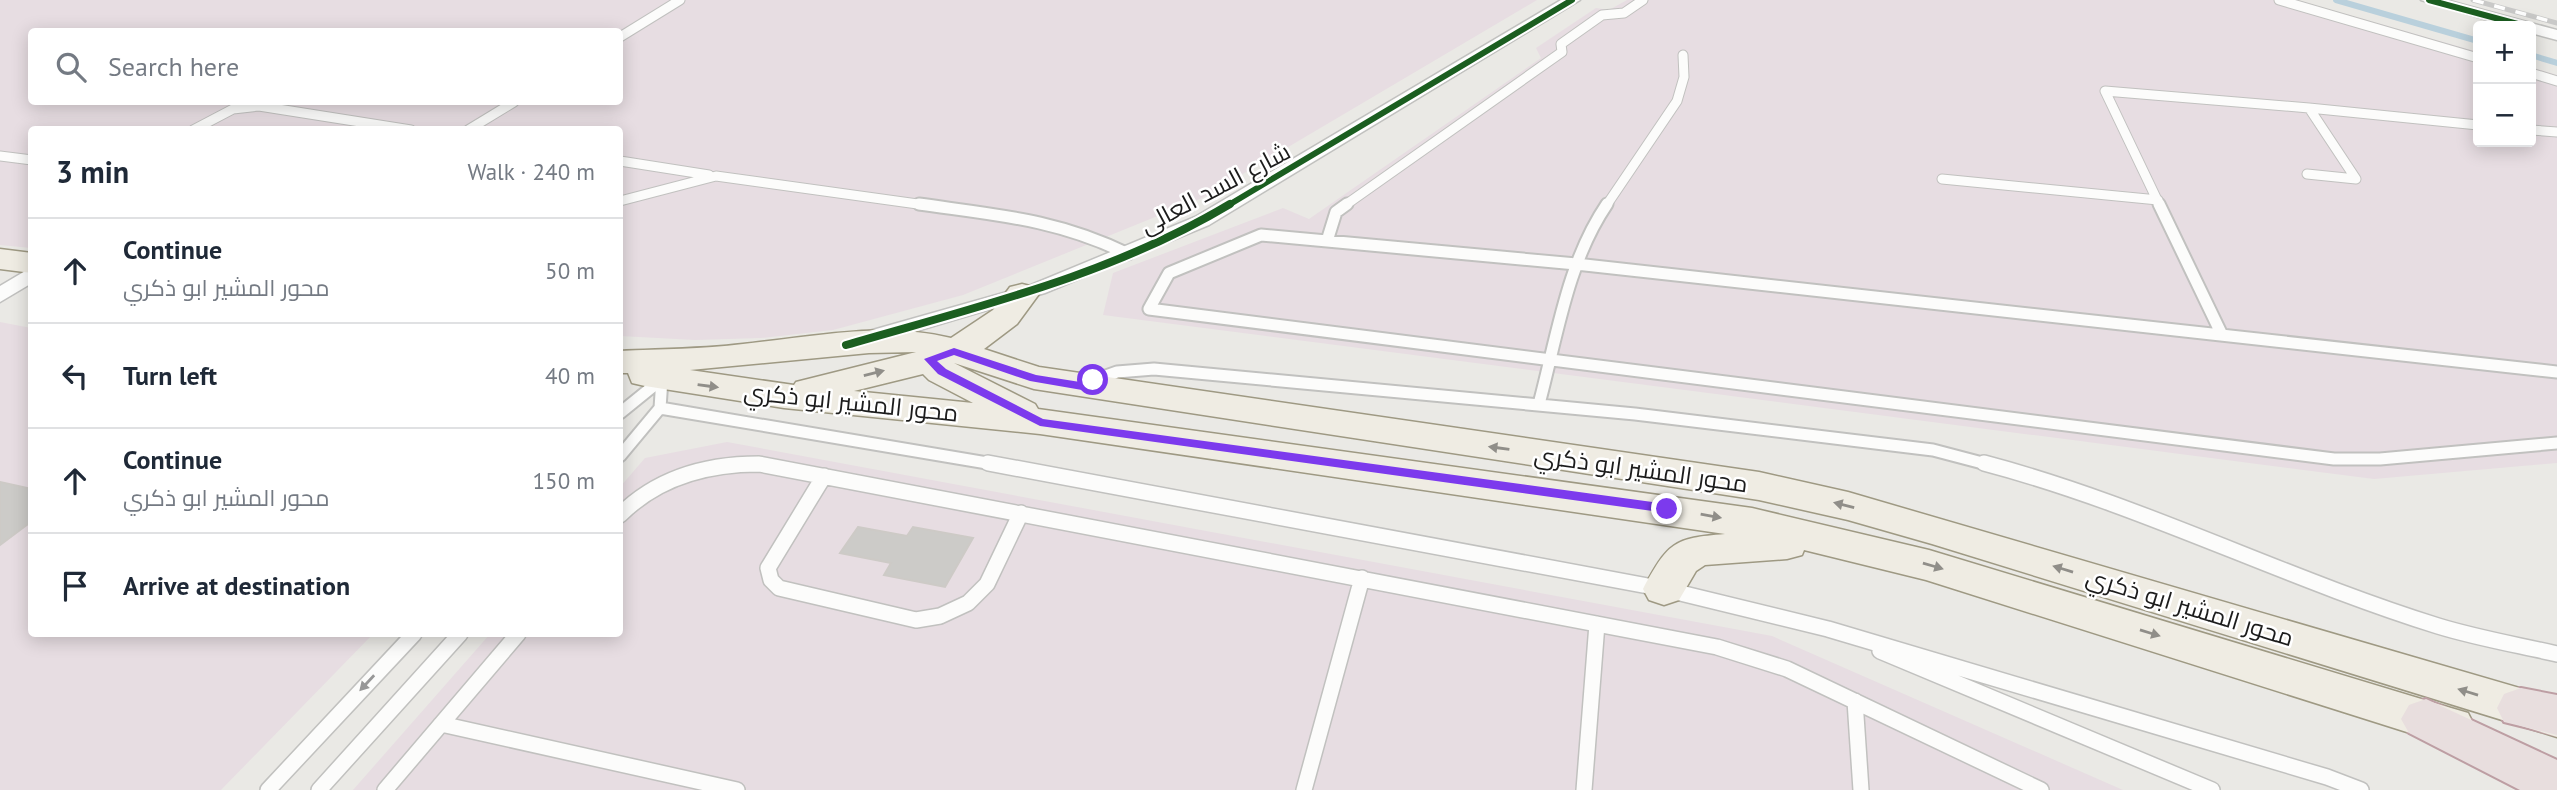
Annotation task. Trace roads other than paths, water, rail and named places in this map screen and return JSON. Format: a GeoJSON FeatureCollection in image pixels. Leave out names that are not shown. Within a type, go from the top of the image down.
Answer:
{"type":"FeatureCollection","features":[{"type":"Feature","properties":{"kind":"highway"},"geometry":{"type":"LineString","coordinates":[[2426,719],[2557,784]]}},
{"type":"Feature","properties":{"kind":"main road"},"geometry":{"type":"LineString","coordinates":[[0,259],[28,262]]}},
{"type":"Feature","properties":{"kind":"main road"},"geometry":{"type":"LineString","coordinates":[[784,396],[938,351],[998,325],[1020,295]]}},
{"type":"Feature","properties":{"kind":"main road"},"geometry":{"type":"LineString","coordinates":[[1020,295],[1021,310],[1015,330],[1019,356],[1034,378]]}},
{"type":"Feature","properties":{"kind":"main road","name":"محور المشير ابو ذكري"},"geometry":{"type":"LineString","coordinates":[[623,362],[719,358],[891,341],[1034,378],[1759,486],[1848,506],[2545,713]]}},
{"type":"Feature","properties":{"kind":"main road"},"geometry":{"type":"LineString","coordinates":[[938,351],[942,372],[1040,422]]}},
{"type":"Feature","properties":{"kind":"main road","name":"محور المشير ابو ذكري"},"geometry":{"type":"LineString","coordinates":[[623,364],[641,374],[661,394],[784,396],[1040,422],[1667,509],[1840,542],[1929,565],[2557,760]]}},
{"type":"Feature","properties":{"kind":"main road"},"geometry":{"type":"LineString","coordinates":[[1664,589],[1681,560],[1696,551],[1840,542]]}},
{"type":"Feature","properties":{"kind":"street","name":"شارع السد العالى"},"geometry":{"type":"LineString","coordinates":[[846,345],[1020,295],[1128,254],[1236,203],[1572,0]]}},
{"type":"Feature","properties":{"kind":"street"},"geometry":{"type":"LineString","coordinates":[[2430,0],[2507,21]]}},
{"type":"Feature","properties":{"kind":"street"},"geometry":{"type":"LineString","coordinates":[[2536,29],[2557,35]]}},
{"type":"Feature","properties":{"kind":"street"},"geometry":{"type":"LineString","coordinates":[[0,296],[28,276]]}},
{"type":"Feature","properties":{"kind":"lane"},"geometry":{"type":"LineString","coordinates":[[623,35],[680,0]]}},
{"type":"Feature","properties":{"kind":"lane"},"geometry":{"type":"LineString","coordinates":[[1327,241],[1336,212],[1562,52],[1561,44],[1602,15],[1625,13],[1643,0]]}},
{"type":"Feature","properties":{"kind":"lane"},"geometry":{"type":"LineString","coordinates":[[2279,0],[2473,57]]}},
{"type":"Feature","properties":{"kind":"lane"},"geometry":{"type":"LineString","coordinates":[[1539,404],[1576,264],[1593,225],[1677,101],[1684,78],[1683,55]]}},
{"type":"Feature","properties":{"kind":"lane"},"geometry":{"type":"LineString","coordinates":[[2536,74],[2557,80]]}},
{"type":"Feature","properties":{"kind":"lane"},"geometry":{"type":"LineString","coordinates":[[2222,335],[2105,92],[2473,124]]}},
{"type":"Feature","properties":{"kind":"lane"},"geometry":{"type":"LineString","coordinates":[[475,126],[509,105]]}},
{"type":"Feature","properties":{"kind":"lane"},"geometry":{"type":"LineString","coordinates":[[201,126],[233,109],[259,106],[386,126]]}},
{"type":"Feature","properties":{"kind":"lane"},"geometry":{"type":"LineString","coordinates":[[2307,174],[2356,179],[2309,108]]}},
{"type":"Feature","properties":{"kind":"lane"},"geometry":{"type":"LineString","coordinates":[[2536,130],[2557,132]]}},
{"type":"Feature","properties":{"kind":"lane"},"geometry":{"type":"LineString","coordinates":[[0,156],[28,160]]}},
{"type":"Feature","properties":{"kind":"lane"},"geometry":{"type":"LineString","coordinates":[[623,161],[1037,221],[1087,233],[1128,254]]}},
{"type":"Feature","properties":{"kind":"lane"},"geometry":{"type":"LineString","coordinates":[[623,200],[716,176]]}},
{"type":"Feature","properties":{"kind":"lane"},"geometry":{"type":"LineString","coordinates":[[1942,179],[2158,200]]}},
{"type":"Feature","properties":{"kind":"lane"},"geometry":{"type":"LineString","coordinates":[[2557,372],[1576,264],[1261,235],[1169,273],[1149,309],[2354,460],[2557,443]]}},
{"type":"Feature","properties":{"kind":"lane"},"geometry":{"type":"LineString","coordinates":[[1082,386],[1117,372],[1154,369],[1539,404],[1933,450],[2029,475],[2128,508],[2340,592],[2440,627],[2557,654]]}},
{"type":"Feature","properties":{"kind":"lane"},"geometry":{"type":"LineString","coordinates":[[623,451],[661,394]]}},
{"type":"Feature","properties":{"kind":"lane"},"geometry":{"type":"LineString","coordinates":[[623,412],[661,394],[1023,469],[1664,589],[1828,629],[2327,777],[2361,790]]}},
{"type":"Feature","properties":{"kind":"lane"},"geometry":{"type":"LineString","coordinates":[[623,512],[651,488],[706,468],[734,463],[760,464],[1597,624],[1754,657],[1855,701],[2040,790]]}},
{"type":"Feature","properties":{"kind":"lane"},"geometry":{"type":"LineString","coordinates":[[824,476],[768,568],[771,580],[779,588],[916,620],[940,617],[968,603],[987,584],[1021,513]]}},
{"type":"Feature","properties":{"kind":"lane"},"geometry":{"type":"LineString","coordinates":[[1304,790],[1362,578]]}},
{"type":"Feature","properties":{"kind":"lane"},"geometry":{"type":"LineString","coordinates":[[1584,790],[1597,624]]}},
{"type":"Feature","properties":{"kind":"lane"},"geometry":{"type":"LineString","coordinates":[[1828,629],[2212,790]]}},
{"type":"Feature","properties":{"kind":"lane"},"geometry":{"type":"LineString","coordinates":[[268,790],[411,637]]}},
{"type":"Feature","properties":{"kind":"lane"},"geometry":{"type":"LineString","coordinates":[[319,790],[457,637]]}},
{"type":"Feature","properties":{"kind":"lane"},"geometry":{"type":"LineString","coordinates":[[385,790],[515,637]]}},
{"type":"Feature","properties":{"kind":"lane"},"geometry":{"type":"LineString","coordinates":[[1855,701],[1861,790]]}},
{"type":"Feature","properties":{"kind":"lane"},"geometry":{"type":"LineString","coordinates":[[442,723],[737,790]]}},
{"type":"Feature","properties":{"kind":"waterway"},"geometry":{"type":"LineString","coordinates":[[2336,0],[2473,40]]}},
{"type":"Feature","properties":{"kind":"waterway"},"geometry":{"type":"LineString","coordinates":[[2536,57],[2557,63]]}},
{"type":"Feature","properties":{"kind":"railway"},"geometry":{"type":"LineString","coordinates":[[2473,0],[2557,23]]}}]}
